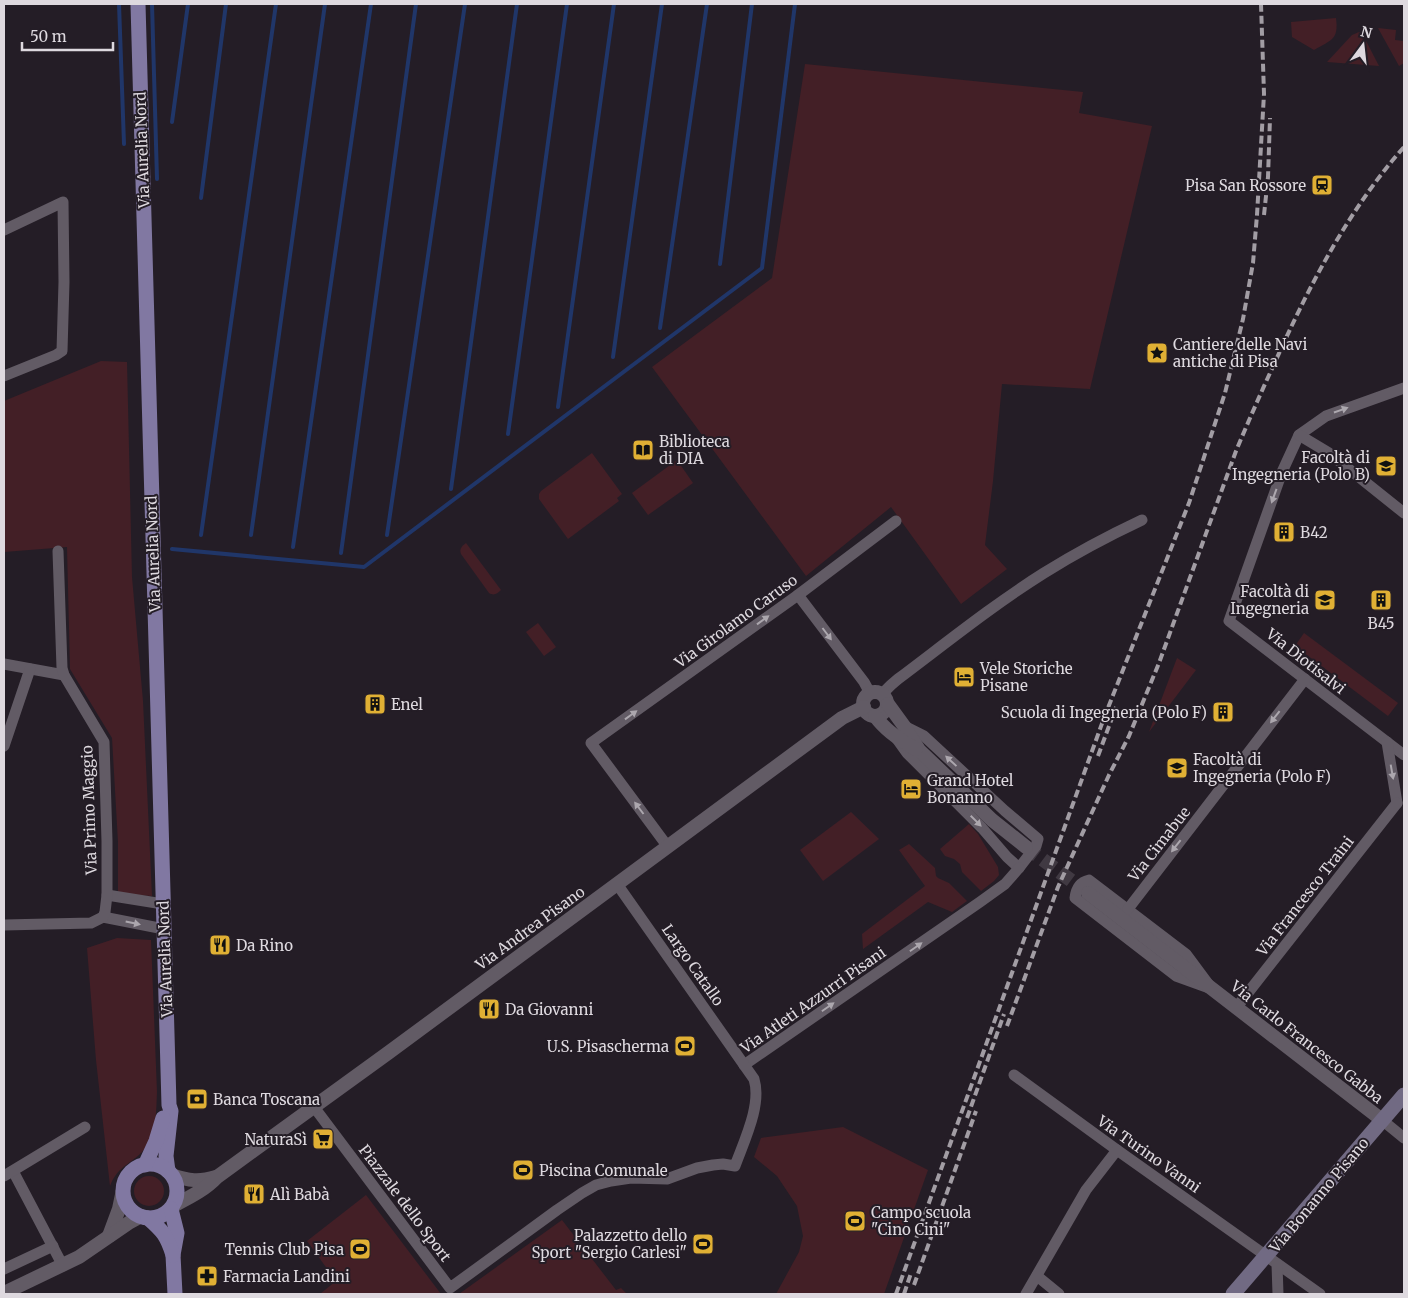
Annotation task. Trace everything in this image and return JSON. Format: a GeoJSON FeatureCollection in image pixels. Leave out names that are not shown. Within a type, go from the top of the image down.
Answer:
{"type":"FeatureCollection","features":[{"type":"Feature","properties":{"kind":"main road","name":"Via Aurelia Nord"},"geometry":{"type":"LineString","coordinates":[[138,4],[163,904],[169,1105],[171,1111],[166,1156],[170,1173]]}},
{"type":"Feature","properties":{"kind":"main road","name":"Via Bonanno Pisano"},"geometry":{"type":"LineString","coordinates":[[1233,1294],[1272,1260],[1382,1120],[1404,1095]]}},
{"type":"Feature","properties":{"kind":"main road"},"geometry":{"type":"LineString","coordinates":[[144,1165],[156,1141],[169,1105]]}},
{"type":"Feature","properties":{"kind":"main road"},"geometry":{"type":"LineString","coordinates":[[145,1217],[159,1217],[172,1207],[177,1196],[176,1182],[170,1173],[157,1165],[144,1165],[138,1167],[130,1174],[123,1190],[124,1197],[127,1205],[133,1211],[145,1217],[163,1231],[173,1255]]}},
{"type":"Feature","properties":{"kind":"main road"},"geometry":{"type":"LineString","coordinates":[[172,1207],[176,1233],[173,1255],[174,1294]]}},
{"type":"Feature","properties":{"kind":"street"},"geometry":{"type":"LineString","coordinates":[[4,230],[64,202],[62,351],[4,376]]}},
{"type":"Feature","properties":{"kind":"street"},"geometry":{"type":"LineString","coordinates":[[1404,388],[1326,416],[1299,434],[1329,454],[1404,513]]}},
{"type":"Feature","properties":{"kind":"street","name":"Via Diotisalvi"},"geometry":{"type":"LineString","coordinates":[[1299,434],[1282,472],[1229,621],[1404,755]]}},
{"type":"Feature","properties":{"kind":"street"},"geometry":{"type":"LineString","coordinates":[[798,595],[864,682],[880,697],[899,731],[907,753],[982,828],[1006,858],[1019,868],[1036,846],[1038,839],[1004,811],[924,736],[899,731],[880,723],[869,712],[865,698],[880,697],[891,685],[1001,602],[1044,573],[1096,542],[1142,520]]}},
{"type":"Feature","properties":{"kind":"street","name":"Via Girolamo Caruso"},"geometry":{"type":"LineString","coordinates":[[668,847],[591,743],[798,595],[896,521]]}},
{"type":"Feature","properties":{"kind":"street","name":"Via Primo Maggio"},"geometry":{"type":"LineString","coordinates":[[58,551],[60,658],[64,675],[104,742],[107,842],[106,895],[103,917]]}},
{"type":"Feature","properties":{"kind":"street"},"geometry":{"type":"LineString","coordinates":[[4,664],[64,675]]}},
{"type":"Feature","properties":{"kind":"street"},"geometry":{"type":"LineString","coordinates":[[4,746],[30,669]]}},
{"type":"Feature","properties":{"kind":"street","name":"Via Cimabue"},"geometry":{"type":"LineString","coordinates":[[1128,909],[1305,679]]}},
{"type":"Feature","properties":{"kind":"street","name":"Via Andrea Pisano"},"geometry":{"type":"LineString","coordinates":[[172,1207],[212,1182],[842,718],[869,712],[882,714],[887,708],[880,697]]}},
{"type":"Feature","properties":{"kind":"street"},"geometry":{"type":"LineString","coordinates":[[899,731],[992,820],[1026,847]]}},
{"type":"Feature","properties":{"kind":"street"},"geometry":{"type":"LineString","coordinates":[[1386,742],[1401,803]]}},
{"type":"Feature","properties":{"kind":"street","name":"Via Francesco Traini"},"geometry":{"type":"LineString","coordinates":[[1236,1008],[1401,803]]}},
{"type":"Feature","properties":{"kind":"street","name":"Via Atleti Azzurri Pisani"},"geometry":{"type":"LineString","coordinates":[[480,1267],[582,1192],[596,1185],[611,1180],[631,1178],[667,1179],[697,1168],[713,1165],[735,1166],[756,1102],[757,1087],[744,1065],[1005,884],[1019,868]]}},
{"type":"Feature","properties":{"kind":"street","name":"Via Carlo Francesco Gabba"},"geometry":{"type":"LineString","coordinates":[[1089,880],[1128,909],[1186,954],[1212,989],[1176,976],[1075,898],[1078,886],[1089,880]]}},
{"type":"Feature","properties":{"kind":"street","name":"Largo Catallo"},"geometry":{"type":"LineString","coordinates":[[617,884],[744,1065]]}},
{"type":"Feature","properties":{"kind":"street","name":"Via Carlo Francesco Gabba"},"geometry":{"type":"LineString","coordinates":[[1088,894],[1382,1120]]}},
{"type":"Feature","properties":{"kind":"street"},"geometry":{"type":"LineString","coordinates":[[106,895],[163,904]]}},
{"type":"Feature","properties":{"kind":"street"},"geometry":{"type":"LineString","coordinates":[[4,925],[91,923],[103,917],[164,929]]}},
{"type":"Feature","properties":{"kind":"street","name":"Via Turino Vanni"},"geometry":{"type":"LineString","coordinates":[[1014,1075],[1320,1294]]}},
{"type":"Feature","properties":{"kind":"street","name":"Piazzale dello Sport"},"geometry":{"type":"LineString","coordinates":[[314,1107],[450,1288],[480,1267]]}},
{"type":"Feature","properties":{"kind":"street"},"geometry":{"type":"LineString","coordinates":[[1382,1120],[1404,1138]]}},
{"type":"Feature","properties":{"kind":"street"},"geometry":{"type":"LineString","coordinates":[[63,1266],[53,1246],[8,1174],[85,1127]]}},
{"type":"Feature","properties":{"kind":"street"},"geometry":{"type":"LineString","coordinates":[[1026,1294],[1086,1190],[1117,1150]]}},
{"type":"Feature","properties":{"kind":"street","name":"Via Andrea Pisano"},"geometry":{"type":"LineString","coordinates":[[170,1173],[186,1180],[194,1181],[217,1177]]}},
{"type":"Feature","properties":{"kind":"street"},"geometry":{"type":"LineString","coordinates":[[109,1236],[123,1190]]}},
{"type":"Feature","properties":{"kind":"street"},"geometry":{"type":"LineString","coordinates":[[4,1293],[63,1266],[93,1249],[130,1222],[145,1217]]}},
{"type":"Feature","properties":{"kind":"street"},"geometry":{"type":"LineString","coordinates":[[4,1269],[53,1246]]}},
{"type":"Feature","properties":{"kind":"street"},"geometry":{"type":"LineString","coordinates":[[1272,1260],[1278,1294]]}},
{"type":"Feature","properties":{"kind":"street"},"geometry":{"type":"LineString","coordinates":[[1037,1276],[1059,1294]]}},
{"type":"Feature","properties":{"kind":"shaded area"},"geometry":{"type":"Polygon","coordinates":[[[1336,18],[1335,35],[1314,50],[1292,37],[1291,22],[1336,18]]]}},
{"type":"Feature","properties":{"kind":"shaded area"},"geometry":{"type":"Polygon","coordinates":[[[1378,28],[1396,30],[1395,40],[1404,41],[1404,63],[1399,66],[1378,28]]]}},
{"type":"Feature","properties":{"kind":"shaded area"},"geometry":{"type":"Polygon","coordinates":[[[1359,32],[1363,35],[1379,66],[1327,62],[1352,35],[1359,32]]]}},
{"type":"Feature","properties":{"kind":"shaded area"},"geometry":{"type":"Polygon","coordinates":[[[805,64],[1083,92],[1079,113],[1152,126],[1090,389],[1002,384],[985,545],[1007,569],[961,604],[891,507],[806,576],[652,367],[772,278],[805,64]]]}},
{"type":"Feature","properties":{"kind":"shaded area"},"geometry":{"type":"Polygon","coordinates":[[[101,361],[127,362],[132,577],[143,701],[152,896],[118,894],[118,842],[112,738],[70,669],[67,547],[4,552],[4,401],[101,361]]]}},
{"type":"Feature","properties":{"kind":"shaded area"},"geometry":{"type":"Polygon","coordinates":[[[592,453],[622,494],[617,498],[619,501],[568,539],[539,499],[539,494],[592,453]]]}},
{"type":"Feature","properties":{"kind":"shaded area"},"geometry":{"type":"Polygon","coordinates":[[[677,460],[693,483],[648,515],[632,493],[677,460]]]}},
{"type":"Feature","properties":{"kind":"shaded area"},"geometry":{"type":"Polygon","coordinates":[[[466,543],[501,590],[497,593],[489,593],[461,554],[461,548],[466,543]]]}},
{"type":"Feature","properties":{"kind":"shaded area"},"geometry":{"type":"Polygon","coordinates":[[[538,623],[556,647],[544,656],[526,632],[538,623]]]}},
{"type":"Feature","properties":{"kind":"shaded area"},"geometry":{"type":"Polygon","coordinates":[[[1304,633],[1398,703],[1388,716],[1295,646],[1304,633]]]}},
{"type":"Feature","properties":{"kind":"shaded area"},"geometry":{"type":"Polygon","coordinates":[[[1177,658],[1196,670],[1149,732],[1177,658]]]}},
{"type":"Feature","properties":{"kind":"shaded area"},"geometry":{"type":"Polygon","coordinates":[[[851,812],[879,839],[823,881],[800,850],[851,812]]]}},
{"type":"Feature","properties":{"kind":"shaded area"},"geometry":{"type":"Polygon","coordinates":[[[969,824],[978,834],[998,867],[999,875],[981,891],[962,872],[960,864],[954,859],[945,856],[940,849],[969,824]]]}},
{"type":"Feature","properties":{"kind":"shaded area"},"geometry":{"type":"Polygon","coordinates":[[[909,844],[935,868],[938,878],[949,883],[967,901],[952,912],[928,902],[863,949],[862,934],[925,886],[899,850],[909,844]]]}},
{"type":"Feature","properties":{"kind":"shaded area"},"geometry":{"type":"Polygon","coordinates":[[[117,938],[151,940],[157,1092],[155,1124],[151,1139],[137,1157],[116,1174],[110,1186],[96,1060],[87,948],[117,938]]]}},
{"type":"Feature","properties":{"kind":"shaded area","name":"Campo scuola \"Cino Cini\""},"geometry":{"type":"Polygon","coordinates":[[[843,1127],[928,1170],[884,1294],[776,1294],[799,1252],[803,1236],[797,1206],[777,1176],[754,1157],[761,1138],[843,1127]]]}},
{"type":"Feature","properties":{"kind":"shaded area"},"geometry":{"type":"Polygon","coordinates":[[[149,1176],[160,1180],[164,1191],[160,1202],[149,1206],[138,1202],[134,1191],[138,1180],[149,1176]]]}},
{"type":"Feature","properties":{"kind":"shaded area","name":"Tennis Club Pisa"},"geometry":{"type":"Polygon","coordinates":[[[366,1195],[441,1294],[320,1294],[336,1281],[307,1241],[366,1195]]]}},
{"type":"Feature","properties":{"kind":"shaded area"},"geometry":{"type":"Polygon","coordinates":[[[562,1220],[616,1290],[621,1288],[627,1294],[459,1294],[562,1220]]]}},
{"type":"Feature","properties":{"kind":"waterway"},"geometry":{"type":"LineString","coordinates":[[119,4],[124,144]]}},
{"type":"Feature","properties":{"kind":"waterway"},"geometry":{"type":"LineString","coordinates":[[152,4],[157,179]]}},
{"type":"Feature","properties":{"kind":"waterway"},"geometry":{"type":"LineString","coordinates":[[172,122],[188,4]]}},
{"type":"Feature","properties":{"kind":"waterway"},"geometry":{"type":"LineString","coordinates":[[201,198],[226,4]]}},
{"type":"Feature","properties":{"kind":"waterway"},"geometry":{"type":"LineString","coordinates":[[201,535],[276,4]]}},
{"type":"Feature","properties":{"kind":"waterway"},"geometry":{"type":"LineString","coordinates":[[251,535],[325,4]]}},
{"type":"Feature","properties":{"kind":"waterway"},"geometry":{"type":"LineString","coordinates":[[293,547],[371,4]]}},
{"type":"Feature","properties":{"kind":"waterway"},"geometry":{"type":"LineString","coordinates":[[341,553],[416,4]]}},
{"type":"Feature","properties":{"kind":"waterway"},"geometry":{"type":"LineString","coordinates":[[387,535],[465,4]]}},
{"type":"Feature","properties":{"kind":"waterway"},"geometry":{"type":"LineString","coordinates":[[451,489],[517,4]]}},
{"type":"Feature","properties":{"kind":"waterway"},"geometry":{"type":"LineString","coordinates":[[508,434],[567,4]]}},
{"type":"Feature","properties":{"kind":"waterway"},"geometry":{"type":"LineString","coordinates":[[558,407],[614,4]]}},
{"type":"Feature","properties":{"kind":"waterway"},"geometry":{"type":"LineString","coordinates":[[613,357],[662,4]]}},
{"type":"Feature","properties":{"kind":"waterway"},"geometry":{"type":"LineString","coordinates":[[660,328],[707,4]]}},
{"type":"Feature","properties":{"kind":"waterway"},"geometry":{"type":"LineString","coordinates":[[720,264],[752,4]]}},
{"type":"Feature","properties":{"kind":"waterway"},"geometry":{"type":"LineString","coordinates":[[172,549],[364,567],[762,268],[795,4]]}},
{"type":"Feature","properties":{"kind":"tunnel"},"geometry":{"type":"LineString","coordinates":[[1026,847],[1088,893]]}},
{"type":"Feature","properties":{"kind":"railway"},"geometry":{"type":"LineString","coordinates":[[896,1294],[1104,718],[1189,503],[1225,393],[1243,319],[1253,263],[1264,94],[1261,4]]}},
{"type":"Feature","properties":{"kind":"railway"},"geometry":{"type":"LineString","coordinates":[[1264,215],[1268,177],[1270,118]]}},
{"type":"Feature","properties":{"kind":"railway"},"geometry":{"type":"LineString","coordinates":[[1007,1026],[1058,887],[1109,775],[1129,736],[1159,663],[1236,451],[1289,332],[1332,248],[1348,222],[1384,171],[1404,147]]}},
{"type":"Feature","properties":{"kind":"railway"},"geometry":{"type":"LineString","coordinates":[[1098,756],[1116,707]]}},
{"type":"Feature","properties":{"kind":"railway"},"geometry":{"type":"LineString","coordinates":[[967,1118],[1004,1014]]}},
{"type":"Feature","properties":{"kind":"railway"},"geometry":{"type":"LineString","coordinates":[[914,1285],[976,1111]]}},
{"type":"Feature","properties":{"kind":"railway"},"geometry":{"type":"LineString","coordinates":[[904,1294],[911,1273]]}},
{"type":"Feature","properties":{"kind":"place","name":"Pisa San Rossore"},"geometry":{"type":"Point","coordinates":[1322,185]}},
{"type":"Feature","properties":{"kind":"place","name":"Cantiere delle Navi antiche di Pisa"},"geometry":{"type":"Point","coordinates":[1157,353]}},
{"type":"Feature","properties":{"kind":"place","name":"Biblioteca di DIA"},"geometry":{"type":"Point","coordinates":[643,450]}},
{"type":"Feature","properties":{"kind":"place","name":"Facoltà di Ingegneria (Polo B)"},"geometry":{"type":"Point","coordinates":[1386,466]}},
{"type":"Feature","properties":{"kind":"place","name":"B42"},"geometry":{"type":"Point","coordinates":[1284,532]}},
{"type":"Feature","properties":{"kind":"place","name":"Facoltà di Ingegneria"},"geometry":{"type":"Point","coordinates":[1325,600]}},
{"type":"Feature","properties":{"kind":"place","name":"B45"},"geometry":{"type":"Point","coordinates":[1381,600]}},
{"type":"Feature","properties":{"kind":"place","name":"Vele Storiche Pisane"},"geometry":{"type":"Point","coordinates":[964,677]}},
{"type":"Feature","properties":{"kind":"place","name":"Enel"},"geometry":{"type":"Point","coordinates":[375,704]}},
{"type":"Feature","properties":{"kind":"place","name":"Scuola di Ingegneria (Polo F)"},"geometry":{"type":"Point","coordinates":[1223,712]}},
{"type":"Feature","properties":{"kind":"place","name":"Facoltà di Ingegneria (Polo F)"},"geometry":{"type":"Point","coordinates":[1177,768]}},
{"type":"Feature","properties":{"kind":"place","name":"Grand Hotel Bonanno"},"geometry":{"type":"Point","coordinates":[911,789]}},
{"type":"Feature","properties":{"kind":"place","name":"Da Rino"},"geometry":{"type":"Point","coordinates":[220,945]}},
{"type":"Feature","properties":{"kind":"place","name":"Da Giovanni"},"geometry":{"type":"Point","coordinates":[489,1009]}},
{"type":"Feature","properties":{"kind":"place","name":"U.S. Pisascherma"},"geometry":{"type":"Point","coordinates":[685,1046]}},
{"type":"Feature","properties":{"kind":"place","name":"Banca Toscana"},"geometry":{"type":"Point","coordinates":[197,1099]}},
{"type":"Feature","properties":{"kind":"place","name":"NaturaSì"},"geometry":{"type":"Point","coordinates":[323,1139]}},
{"type":"Feature","properties":{"kind":"place","name":"Piscina Comunale"},"geometry":{"type":"Point","coordinates":[523,1170]}},
{"type":"Feature","properties":{"kind":"place","name":"Alì Babà"},"geometry":{"type":"Point","coordinates":[254,1194]}},
{"type":"Feature","properties":{"kind":"place","name":"Campo scuola \"Cino Cini\""},"geometry":{"type":"Point","coordinates":[855,1221]}},
{"type":"Feature","properties":{"kind":"place","name":"Palazzetto dello Sport \"Sergio Carlesi\""},"geometry":{"type":"Point","coordinates":[703,1244]}},
{"type":"Feature","properties":{"kind":"place","name":"Tennis Club Pisa"},"geometry":{"type":"Point","coordinates":[360,1249]}},
{"type":"Feature","properties":{"kind":"place","name":"Farmacia Landini"},"geometry":{"type":"Point","coordinates":[207,1276]}}]}
